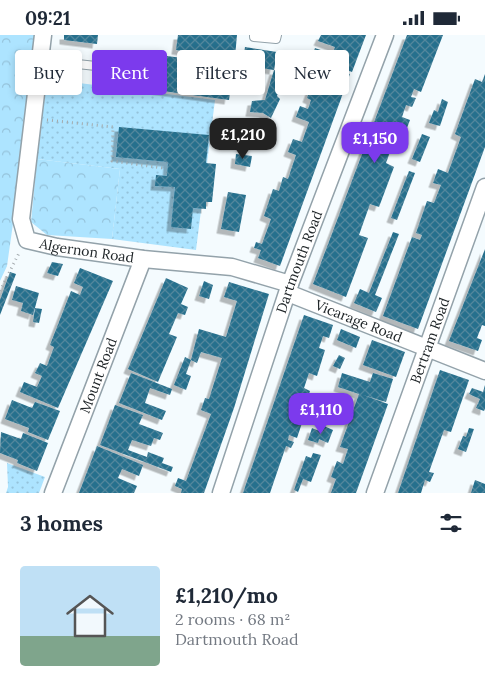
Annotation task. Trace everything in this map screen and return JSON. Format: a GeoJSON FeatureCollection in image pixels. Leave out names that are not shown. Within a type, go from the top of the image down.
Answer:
{"type":"FeatureCollection","features":[{"type":"Feature","properties":{"kind":"street","name":"Algernon Road"},"geometry":{"type":"LineString","coordinates":[[41,50],[43,35]]}},
{"type":"Feature","properties":{"kind":"street","name":"Dartmouth Road"},"geometry":{"type":"LineString","coordinates":[[221,493],[289,288],[385,35]]}},
{"type":"Feature","properties":{"kind":"street","name":"Algernon Road"},"geometry":{"type":"LineString","coordinates":[[36,95],[21,219],[27,239],[56,247],[143,259],[232,267],[289,288]]}},
{"type":"Feature","properties":{"kind":"street","name":"Bertram Road"},"geometry":{"type":"LineString","coordinates":[[376,493],[485,187]]}},
{"type":"Feature","properties":{"kind":"street","name":"Mount Road"},"geometry":{"type":"LineString","coordinates":[[53,493],[143,259]]}},
{"type":"Feature","properties":{"kind":"street","name":"Vicarage Road"},"geometry":{"type":"LineString","coordinates":[[289,288],[485,371]]}},
{"type":"Feature","properties":{"kind":"lane"},"geometry":{"type":"LineString","coordinates":[[254,35],[254,37],[276,39],[277,35]]}},
{"type":"Feature","properties":{"kind":"path"},"geometry":{"type":"LineString","coordinates":[[33,119],[114,127],[112,161],[162,168]]}},
{"type":"Feature","properties":{"kind":"path"},"geometry":{"type":"LineString","coordinates":[[0,291],[27,239]]}},
{"type":"Feature","properties":{"kind":"green space"},"geometry":{"type":"Polygon","coordinates":[[[0,35],[37,35],[35,50],[15,50],[15,95],[30,95],[7,266],[0,281],[0,35]]]}},
{"type":"Feature","properties":{"kind":"green space"},"geometry":{"type":"Polygon","coordinates":[[[82,83],[92,85],[92,95],[167,94],[215,100],[196,250],[112,239],[120,169],[37,159],[45,95],[82,95],[82,83]]]}},
{"type":"Feature","properties":{"kind":"green space"},"geometry":{"type":"Polygon","coordinates":[[[37,159],[120,169],[112,239],[47,235],[31,222],[37,159]]]}},
{"type":"Feature","properties":{"kind":"green space"},"geometry":{"type":"Polygon","coordinates":[[[7,463],[45,477],[39,493],[6,493],[8,487],[7,463]]]}},
{"type":"Feature","properties":{"kind":"building"},"geometry":{"type":"Polygon","coordinates":[[[64,35],[98,35],[97,44],[64,40],[64,35]]]}},
{"type":"Feature","properties":{"kind":"building"},"geometry":{"type":"Polygon","coordinates":[[[178,35],[237,35],[236,50],[176,50],[178,35]]]}},
{"type":"Feature","properties":{"kind":"building"},"geometry":{"type":"Polygon","coordinates":[[[321,35],[366,35],[352,72],[349,71],[349,50],[334,50],[335,47],[318,41],[321,35]]]}},
{"type":"Feature","properties":{"kind":"building"},"geometry":{"type":"Polygon","coordinates":[[[407,35],[443,35],[421,92],[414,89],[411,97],[416,98],[412,107],[406,105],[402,117],[410,120],[404,136],[397,133],[386,163],[394,167],[379,207],[370,204],[359,235],[368,238],[346,297],[313,284],[407,35]]]}},
{"type":"Feature","properties":{"kind":"building"},"geometry":{"type":"Polygon","coordinates":[[[245,47],[264,50],[244,50],[245,47]]]}},
{"type":"Feature","properties":{"kind":"building"},"geometry":{"type":"Polygon","coordinates":[[[265,50],[275,52],[274,70],[265,69],[265,50]]]}},
{"type":"Feature","properties":{"kind":"building"},"geometry":{"type":"Polygon","coordinates":[[[167,56],[177,57],[177,93],[167,92],[167,56]]]}},
{"type":"Feature","properties":{"kind":"building"},"geometry":{"type":"Polygon","coordinates":[[[275,70],[275,95],[280,99],[271,118],[263,113],[250,112],[252,101],[265,100],[275,70]]]}},
{"type":"Feature","properties":{"kind":"building"},"geometry":{"type":"Polygon","coordinates":[[[485,74],[485,147],[418,329],[383,316],[412,237],[420,240],[422,235],[416,233],[427,201],[434,203],[441,185],[433,183],[438,169],[448,173],[461,137],[455,134],[475,79],[482,82],[485,74]]]}},
{"type":"Feature","properties":{"kind":"building"},"geometry":{"type":"Polygon","coordinates":[[[192,95],[230,95],[229,100],[192,95]]]}},
{"type":"Feature","properties":{"kind":"building"},"geometry":{"type":"Polygon","coordinates":[[[308,95],[342,95],[280,266],[258,258],[261,250],[254,248],[256,242],[262,244],[271,219],[264,216],[273,189],[279,191],[283,177],[288,179],[296,155],[288,152],[293,139],[302,142],[309,122],[296,117],[300,106],[308,109],[311,100],[307,98],[308,95]]]}},
{"type":"Feature","properties":{"kind":"building"},"geometry":{"type":"Polygon","coordinates":[[[442,99],[448,102],[440,126],[429,123],[434,110],[438,112],[442,99]]]}},
{"type":"Feature","properties":{"kind":"building"},"geometry":{"type":"Polygon","coordinates":[[[119,127],[209,135],[206,163],[216,164],[212,202],[206,202],[206,209],[193,208],[191,229],[171,227],[175,187],[155,186],[156,175],[167,176],[168,162],[116,157],[119,127]]]}},
{"type":"Feature","properties":{"kind":"building"},"geometry":{"type":"Polygon","coordinates":[[[422,134],[430,137],[420,162],[412,159],[422,134]]]}},
{"type":"Feature","properties":{"kind":"building"},"geometry":{"type":"Polygon","coordinates":[[[236,154],[252,156],[250,167],[235,164],[236,154]]]}},
{"type":"Feature","properties":{"kind":"building"},"geometry":{"type":"Polygon","coordinates":[[[409,171],[415,173],[397,220],[391,218],[409,171]]]}},
{"type":"Feature","properties":{"kind":"building"},"geometry":{"type":"Polygon","coordinates":[[[228,192],[246,195],[239,232],[221,229],[228,192]]]}},
{"type":"Feature","properties":{"kind":"building"},"geometry":{"type":"Polygon","coordinates":[[[393,232],[399,234],[375,295],[382,298],[376,312],[354,303],[360,289],[369,293],[393,232]]]}},
{"type":"Feature","properties":{"kind":"building"},"geometry":{"type":"Polygon","coordinates":[[[485,249],[485,326],[482,325],[477,338],[482,340],[478,351],[449,341],[485,249]]]}},
{"type":"Feature","properties":{"kind":"building"},"geometry":{"type":"Polygon","coordinates":[[[52,262],[63,264],[58,276],[47,273],[52,262]]]}},
{"type":"Feature","properties":{"kind":"building"},"geometry":{"type":"Polygon","coordinates":[[[80,268],[113,281],[58,408],[20,392],[24,382],[37,387],[42,376],[35,373],[40,363],[47,366],[54,347],[50,345],[71,291],[80,295],[83,287],[74,283],[80,268]]]}},
{"type":"Feature","properties":{"kind":"building"},"geometry":{"type":"Polygon","coordinates":[[[10,272],[16,274],[0,315],[0,300],[10,272]]]}},
{"type":"Feature","properties":{"kind":"building"},"geometry":{"type":"Polygon","coordinates":[[[166,278],[188,288],[181,304],[188,307],[185,315],[178,313],[169,334],[177,337],[158,382],[128,369],[166,278]]]}},
{"type":"Feature","properties":{"kind":"building"},"geometry":{"type":"Polygon","coordinates":[[[204,281],[213,285],[209,299],[199,296],[204,281]]]}},
{"type":"Feature","properties":{"kind":"building"},"geometry":{"type":"Polygon","coordinates":[[[229,282],[269,294],[234,408],[204,493],[181,493],[182,489],[175,486],[178,478],[186,481],[211,414],[201,410],[205,398],[209,399],[222,358],[201,352],[197,363],[191,360],[199,329],[226,337],[237,301],[224,297],[229,282]]]}},
{"type":"Feature","properties":{"kind":"building"},"geometry":{"type":"Polygon","coordinates":[[[16,286],[39,293],[33,315],[21,311],[23,303],[12,300],[16,286]]]}},
{"type":"Feature","properties":{"kind":"building"},"geometry":{"type":"Polygon","coordinates":[[[35,308],[42,309],[39,323],[33,322],[35,308]]]}},
{"type":"Feature","properties":{"kind":"building"},"geometry":{"type":"Polygon","coordinates":[[[304,315],[333,325],[329,338],[323,336],[319,348],[325,350],[317,376],[309,373],[304,388],[310,391],[305,405],[300,404],[298,408],[306,411],[297,438],[289,435],[288,440],[294,442],[291,448],[286,446],[270,493],[243,493],[304,315]]]}},
{"type":"Feature","properties":{"kind":"building"},"geometry":{"type":"Polygon","coordinates":[[[341,329],[360,337],[356,348],[337,340],[341,329]]]}},
{"type":"Feature","properties":{"kind":"building"},"geometry":{"type":"Polygon","coordinates":[[[372,340],[405,352],[396,377],[363,365],[372,340]]]}},
{"type":"Feature","properties":{"kind":"building"},"geometry":{"type":"Polygon","coordinates":[[[339,355],[345,358],[340,369],[333,366],[339,355]]]}},
{"type":"Feature","properties":{"kind":"building"},"geometry":{"type":"Polygon","coordinates":[[[185,357],[191,360],[186,374],[191,376],[186,390],[174,385],[185,357]]]}},
{"type":"Feature","properties":{"kind":"building"},"geometry":{"type":"Polygon","coordinates":[[[440,370],[469,380],[451,432],[444,430],[429,472],[434,473],[430,482],[425,480],[421,493],[398,493],[440,370]]]}},
{"type":"Feature","properties":{"kind":"building"},"geometry":{"type":"Polygon","coordinates":[[[131,373],[172,389],[170,395],[150,388],[145,403],[166,411],[162,420],[119,403],[131,373]]]}},
{"type":"Feature","properties":{"kind":"building"},"geometry":{"type":"Polygon","coordinates":[[[342,373],[370,382],[373,373],[393,379],[386,402],[363,395],[388,404],[356,493],[331,493],[336,479],[331,477],[337,461],[343,464],[348,449],[340,447],[359,394],[338,387],[342,373]]]}},
{"type":"Feature","properties":{"kind":"building"},"geometry":{"type":"Polygon","coordinates":[[[485,385],[484,411],[476,408],[480,399],[469,394],[472,388],[483,392],[485,385]]]}},
{"type":"Feature","properties":{"kind":"building"},"geometry":{"type":"Polygon","coordinates":[[[12,400],[32,408],[35,402],[60,411],[48,440],[28,432],[29,428],[5,419],[12,400]]]}},
{"type":"Feature","properties":{"kind":"building"},"geometry":{"type":"Polygon","coordinates":[[[320,403],[330,406],[325,421],[315,417],[320,403]]]}},
{"type":"Feature","properties":{"kind":"building"},"geometry":{"type":"Polygon","coordinates":[[[115,405],[143,415],[139,424],[163,433],[160,440],[154,438],[151,446],[132,440],[128,450],[147,457],[148,452],[164,458],[162,463],[173,467],[171,472],[100,445],[115,405]]]}},
{"type":"Feature","properties":{"kind":"building"},"geometry":{"type":"Polygon","coordinates":[[[324,426],[333,430],[328,443],[319,439],[318,443],[308,440],[312,428],[322,432],[324,426]]]}},
{"type":"Feature","properties":{"kind":"building"},"geometry":{"type":"Polygon","coordinates":[[[469,428],[474,429],[466,452],[458,449],[463,436],[466,437],[469,428]]]}},
{"type":"Feature","properties":{"kind":"building"},"geometry":{"type":"Polygon","coordinates":[[[1,432],[21,439],[23,433],[48,443],[37,471],[17,463],[18,460],[0,453],[1,432]]]}},
{"type":"Feature","properties":{"kind":"building"},"geometry":{"type":"Polygon","coordinates":[[[97,446],[143,465],[139,476],[122,469],[118,478],[137,486],[134,493],[79,493],[97,446]]]}},
{"type":"Feature","properties":{"kind":"building"},"geometry":{"type":"Polygon","coordinates":[[[313,453],[321,455],[311,482],[303,479],[298,492],[294,490],[306,456],[311,458],[313,453]]]}},
{"type":"Feature","properties":{"kind":"building"},"geometry":{"type":"Polygon","coordinates":[[[475,480],[485,484],[485,493],[471,493],[475,480]]]}}]}
